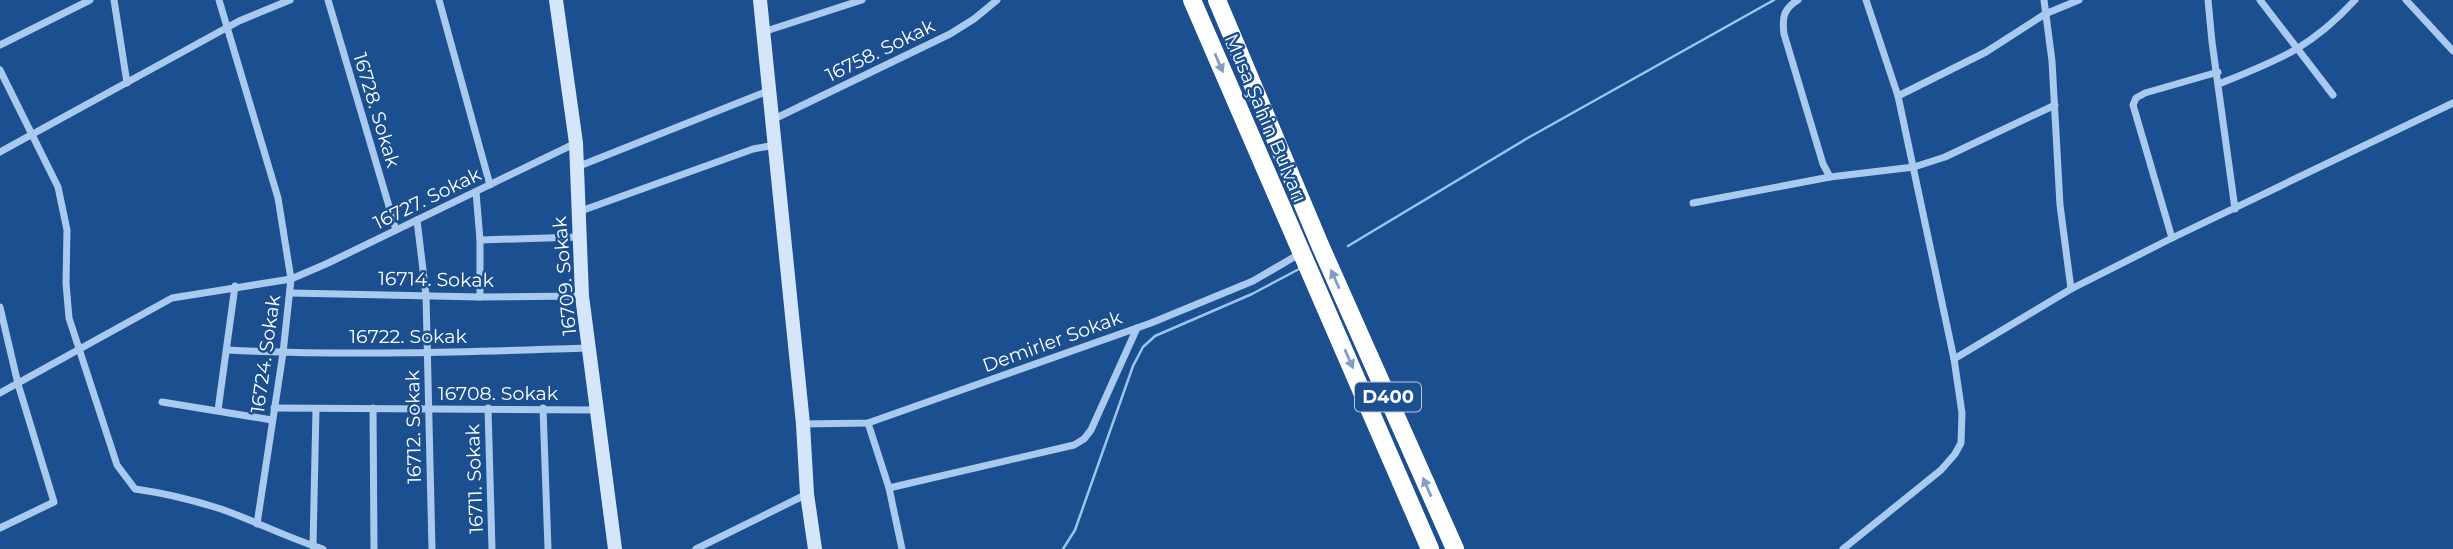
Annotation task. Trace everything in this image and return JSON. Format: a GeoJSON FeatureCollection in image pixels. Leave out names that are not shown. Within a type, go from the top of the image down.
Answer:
{"type":"FeatureCollection","features":[{"type":"Feature","properties":{"kind":"highway","name":"Musa Şahin Bulvarı"},"geometry":{"type":"LineString","coordinates":[[1192,0],[1301,252]]}},
{"type":"Feature","properties":{"kind":"highway","name":"Musa Şahin Bulvarı"},"geometry":{"type":"LineString","coordinates":[[1217,0],[1320,244],[1455,549]]}},
{"type":"Feature","properties":{"kind":"highway","name":"D400"},"geometry":{"type":"LineString","coordinates":[[1301,252],[1430,549]]}},
{"type":"Feature","properties":{"kind":"street"},"geometry":{"type":"LineString","coordinates":[[0,46],[90,0]]}},
{"type":"Feature","properties":{"kind":"street"},"geometry":{"type":"LineString","coordinates":[[114,0],[127,83]]}},
{"type":"Feature","properties":{"kind":"street","name":"16724. Sokak"},"geometry":{"type":"LineString","coordinates":[[219,0],[278,198],[291,279],[283,352],[257,524]]}},
{"type":"Feature","properties":{"kind":"street"},"geometry":{"type":"LineString","coordinates":[[0,152],[256,13],[290,0]]}},
{"type":"Feature","properties":{"kind":"street","name":"16728. Sokak"},"geometry":{"type":"LineString","coordinates":[[328,0],[396,230]]}},
{"type":"Feature","properties":{"kind":"street"},"geometry":{"type":"LineString","coordinates":[[439,0],[490,185]]}},
{"type":"Feature","properties":{"kind":"street","name":"16709. Sokak"},"geometry":{"type":"LineString","coordinates":[[556,0],[576,143],[582,296],[615,549]]}},
{"type":"Feature","properties":{"kind":"street"},"geometry":{"type":"LineString","coordinates":[[760,0],[803,424],[807,494],[815,549]]}},
{"type":"Feature","properties":{"kind":"street"},"geometry":{"type":"LineString","coordinates":[[763,32],[862,0]]}},
{"type":"Feature","properties":{"kind":"street","name":"16758. Sokak"},"geometry":{"type":"LineString","coordinates":[[772,121],[950,33],[974,19],[997,0]]}},
{"type":"Feature","properties":{"kind":"street"},"geometry":{"type":"LineString","coordinates":[[1798,0],[1789,5],[1782,16],[1784,34],[1823,164],[1830,177]]}},
{"type":"Feature","properties":{"kind":"street"},"geometry":{"type":"LineString","coordinates":[[1843,549],[1941,470],[1961,443],[1962,413],[1954,359],[1914,167],[1898,96],[1866,0]]}},
{"type":"Feature","properties":{"kind":"street"},"geometry":{"type":"LineString","coordinates":[[2044,0],[2052,61],[2060,205],[2071,289]]}},
{"type":"Feature","properties":{"kind":"street"},"geometry":{"type":"LineString","coordinates":[[1898,96],[1986,52],[2045,14],[2079,0]]}},
{"type":"Feature","properties":{"kind":"street"},"geometry":{"type":"LineString","coordinates":[[2208,0],[2211,41],[2218,72],[2235,209]]}},
{"type":"Feature","properties":{"kind":"street"},"geometry":{"type":"LineString","coordinates":[[2260,0],[2333,94]]}},
{"type":"Feature","properties":{"kind":"street"},"geometry":{"type":"LineString","coordinates":[[2219,84],[2298,50],[2321,34],[2355,0]]}},
{"type":"Feature","properties":{"kind":"street"},"geometry":{"type":"LineString","coordinates":[[2406,0],[2453,50]]}},
{"type":"Feature","properties":{"kind":"street"},"geometry":{"type":"LineString","coordinates":[[0,70],[58,187],[67,230],[68,318],[117,465],[135,489],[194,501],[323,549]]}},
{"type":"Feature","properties":{"kind":"street"},"geometry":{"type":"LineString","coordinates":[[2172,238],[2133,105],[2136,98],[2145,93],[2218,72]]}},
{"type":"Feature","properties":{"kind":"street"},"geometry":{"type":"LineString","coordinates":[[577,167],[768,91]]}},
{"type":"Feature","properties":{"kind":"street"},"geometry":{"type":"LineString","coordinates":[[1954,359],[2071,289],[2453,103]]}},
{"type":"Feature","properties":{"kind":"street"},"geometry":{"type":"LineString","coordinates":[[1693,203],[1830,177],[1914,167],[1945,157],[2055,105]]}},
{"type":"Feature","properties":{"kind":"street","name":"16727. Sokak"},"geometry":{"type":"LineString","coordinates":[[0,393],[172,298],[291,279],[576,143]]}},
{"type":"Feature","properties":{"kind":"street"},"geometry":{"type":"LineString","coordinates":[[578,212],[753,149],[775,145]]}},
{"type":"Feature","properties":{"kind":"street"},"geometry":{"type":"LineString","coordinates":[[476,191],[480,240],[480,297]]}},
{"type":"Feature","properties":{"kind":"street","name":"16712. Sokak"},"geometry":{"type":"LineString","coordinates":[[417,220],[426,295],[432,549]]}},
{"type":"Feature","properties":{"kind":"street"},"geometry":{"type":"LineString","coordinates":[[480,240],[578,237]]}},
{"type":"Feature","properties":{"kind":"street","name":"Demirler Sokak"},"geometry":{"type":"LineString","coordinates":[[803,424],[868,423],[1137,328],[1253,281],[1301,252]]}},
{"type":"Feature","properties":{"kind":"street"},"geometry":{"type":"LineString","coordinates":[[218,410],[235,286]]}},
{"type":"Feature","properties":{"kind":"street","name":"16714. Sokak"},"geometry":{"type":"LineString","coordinates":[[290,293],[582,296]]}},
{"type":"Feature","properties":{"kind":"street"},"geometry":{"type":"LineString","coordinates":[[0,307],[18,384],[54,502],[0,528]]}},
{"type":"Feature","properties":{"kind":"street"},"geometry":{"type":"LineString","coordinates":[[889,488],[1074,445],[1084,439],[1098,416],[1137,328]]}},
{"type":"Feature","properties":{"kind":"street","name":"16722. Sokak"},"geometry":{"type":"LineString","coordinates":[[227,350],[427,353],[590,348]]}},
{"type":"Feature","properties":{"kind":"street"},"geometry":{"type":"LineString","coordinates":[[162,402],[272,420]]}},
{"type":"Feature","properties":{"kind":"street","name":"16708. Sokak"},"geometry":{"type":"LineString","coordinates":[[274,408],[597,410]]}},
{"type":"Feature","properties":{"kind":"street"},"geometry":{"type":"LineString","coordinates":[[373,408],[373,549]]}},
{"type":"Feature","properties":{"kind":"street","name":"16711. Sokak"},"geometry":{"type":"LineString","coordinates":[[488,408],[492,549]]}},
{"type":"Feature","properties":{"kind":"street"},"geometry":{"type":"LineString","coordinates":[[542,408],[548,549]]}},
{"type":"Feature","properties":{"kind":"street"},"geometry":{"type":"LineString","coordinates":[[313,546],[316,409]]}},
{"type":"Feature","properties":{"kind":"street"},"geometry":{"type":"LineString","coordinates":[[868,423],[889,488],[902,549]]}},
{"type":"Feature","properties":{"kind":"street"},"geometry":{"type":"LineString","coordinates":[[696,549],[807,494]]}},
{"type":"Feature","properties":{"kind":"waterway"},"geometry":{"type":"LineString","coordinates":[[1348,246],[1526,139],[1774,0]]}},
{"type":"Feature","properties":{"kind":"waterway"},"geometry":{"type":"LineString","coordinates":[[1063,549],[1075,530],[1133,366],[1143,347],[1155,336],[1252,294],[1301,268]]}}]}
